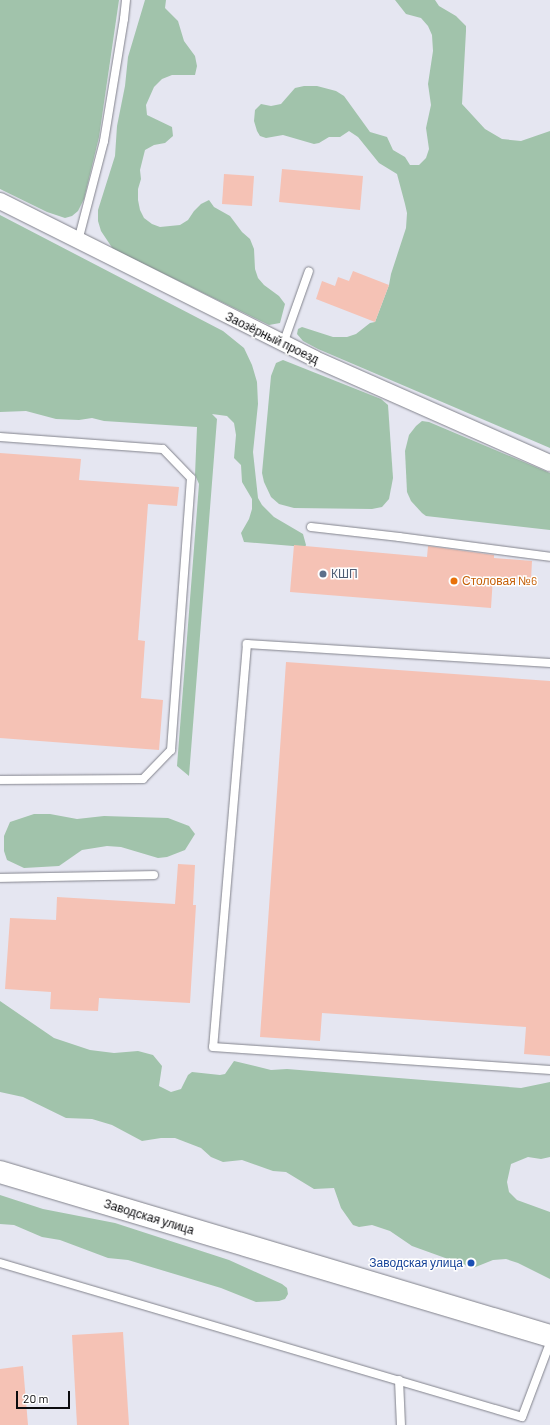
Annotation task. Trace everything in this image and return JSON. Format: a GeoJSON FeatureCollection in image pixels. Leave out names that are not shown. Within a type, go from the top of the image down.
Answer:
{"type":"FeatureCollection","features":[{"type":"Feature","properties":{"kind":"street","name":"Заозёрный проезд"},"geometry":{"type":"LineString","coordinates":[[0,201],[315,360],[550,463]]}},
{"type":"Feature","properties":{"kind":"street","name":"Заводская улица"},"geometry":{"type":"LineString","coordinates":[[0,1172],[550,1336]]}},
{"type":"Feature","properties":{"kind":"lane"},"geometry":{"type":"LineString","coordinates":[[78,240],[104,141],[126,0]]}},
{"type":"Feature","properties":{"kind":"lane"},"geometry":{"type":"LineString","coordinates":[[283,344],[309,270]]}},
{"type":"Feature","properties":{"kind":"lane"},"geometry":{"type":"LineString","coordinates":[[0,437],[162,449],[190,478],[171,750],[143,779],[0,780]]}},
{"type":"Feature","properties":{"kind":"lane"},"geometry":{"type":"LineString","coordinates":[[311,527],[398,536],[550,557]]}},
{"type":"Feature","properties":{"kind":"lane"},"geometry":{"type":"LineString","coordinates":[[550,663],[247,644],[214,1047],[550,1070]]}},
{"type":"Feature","properties":{"kind":"lane"},"geometry":{"type":"LineString","coordinates":[[0,878],[154,875]]}},
{"type":"Feature","properties":{"kind":"lane"},"geometry":{"type":"LineString","coordinates":[[0,1263],[522,1417],[550,1343]]}},
{"type":"Feature","properties":{"kind":"lane"},"geometry":{"type":"LineString","coordinates":[[399,1380],[401,1425]]}},
{"type":"Feature","properties":{"kind":"green space"},"geometry":{"type":"Polygon","coordinates":[[[0,0],[119,0],[99,137],[84,199],[78,211],[72,216],[65,218],[47,212],[0,189],[0,0]]]}},
{"type":"Feature","properties":{"kind":"green space"},"geometry":{"type":"Polygon","coordinates":[[[145,0],[166,0],[165,8],[178,21],[184,41],[195,56],[197,66],[195,75],[172,75],[162,79],[154,87],[146,105],[147,115],[172,127],[173,136],[165,143],[154,145],[145,150],[140,170],[141,179],[138,189],[140,210],[144,218],[152,224],[160,227],[180,225],[188,220],[201,204],[209,200],[214,207],[230,216],[242,232],[250,239],[254,249],[255,269],[258,278],[264,285],[279,296],[285,304],[280,323],[269,325],[113,249],[101,231],[98,221],[98,210],[115,156],[117,126],[125,86],[128,57],[145,0]]]}},
{"type":"Feature","properties":{"kind":"green space"},"geometry":{"type":"Polygon","coordinates":[[[395,0],[435,0],[439,6],[456,16],[466,26],[462,104],[485,129],[502,139],[521,141],[550,131],[550,448],[318,349],[303,341],[297,334],[298,329],[302,327],[333,337],[347,337],[356,334],[370,323],[375,322],[389,285],[391,274],[406,228],[407,213],[397,174],[379,163],[358,137],[349,131],[340,137],[329,137],[319,143],[314,144],[283,135],[266,138],[260,136],[257,131],[254,121],[255,110],[261,104],[271,106],[281,104],[295,88],[317,86],[336,91],[344,96],[370,132],[387,137],[393,150],[405,157],[410,165],[419,165],[426,158],[429,149],[426,128],[431,105],[428,84],[433,51],[432,35],[428,26],[421,18],[406,14],[395,0]]]}},
{"type":"Feature","properties":{"kind":"green space"},"geometry":{"type":"Polygon","coordinates":[[[0,215],[223,331],[244,348],[252,365],[257,382],[258,404],[253,452],[258,498],[262,505],[274,517],[303,534],[306,545],[305,547],[244,542],[241,533],[249,519],[252,509],[252,499],[242,482],[241,465],[234,458],[236,435],[234,423],[227,416],[212,414],[217,419],[189,776],[177,766],[199,484],[195,475],[197,427],[104,421],[92,418],[79,420],[56,419],[26,411],[0,412],[0,215]]]}},
{"type":"Feature","properties":{"kind":"green space"},"geometry":{"type":"Polygon","coordinates":[[[283,360],[381,399],[388,405],[393,478],[389,499],[382,507],[372,509],[294,508],[279,504],[271,497],[264,482],[262,473],[271,376],[276,363],[283,360]]]}},
{"type":"Feature","properties":{"kind":"green space"},"geometry":{"type":"Polygon","coordinates":[[[422,421],[429,422],[550,473],[550,530],[426,516],[422,513],[411,501],[407,492],[405,451],[409,435],[422,421]]]}},
{"type":"Feature","properties":{"kind":"green space"},"geometry":{"type":"Polygon","coordinates":[[[34,814],[50,814],[77,819],[104,816],[168,818],[189,826],[195,834],[185,850],[167,857],[158,858],[121,847],[107,846],[82,850],[59,866],[24,868],[7,860],[4,851],[4,836],[10,822],[34,814]]]}},
{"type":"Feature","properties":{"kind":"green space"},"geometry":{"type":"Polygon","coordinates":[[[0,1001],[54,1038],[90,1050],[114,1053],[138,1051],[153,1055],[162,1066],[159,1086],[171,1092],[181,1089],[188,1075],[192,1072],[220,1075],[225,1074],[234,1061],[271,1070],[287,1069],[521,1088],[550,1082],[550,1157],[541,1159],[528,1157],[511,1164],[507,1182],[509,1192],[517,1200],[550,1212],[550,1279],[518,1263],[506,1259],[493,1260],[473,1268],[412,1246],[390,1231],[372,1225],[359,1227],[353,1225],[341,1208],[334,1188],[314,1189],[286,1172],[273,1171],[242,1160],[223,1162],[211,1157],[201,1148],[175,1138],[161,1138],[142,1141],[112,1125],[92,1119],[66,1118],[23,1097],[0,1092],[0,1001]]]}},
{"type":"Feature","properties":{"kind":"green space"},"geometry":{"type":"Polygon","coordinates":[[[0,1195],[43,1209],[115,1223],[229,1260],[282,1284],[287,1288],[288,1294],[285,1299],[279,1301],[256,1302],[221,1288],[128,1260],[108,1258],[60,1240],[42,1237],[14,1225],[0,1224],[0,1195]]]}},
{"type":"Feature","properties":{"kind":"building"},"geometry":{"type":"Polygon","coordinates":[[[282,169],[363,176],[360,210],[279,202],[282,169]]]}},
{"type":"Feature","properties":{"kind":"building"},"geometry":{"type":"Polygon","coordinates":[[[224,174],[254,176],[252,206],[222,204],[224,174]]]}},
{"type":"Feature","properties":{"kind":"building"},"geometry":{"type":"Polygon","coordinates":[[[353,271],[389,285],[375,322],[316,299],[322,281],[335,286],[338,277],[349,281],[353,271]]]}},
{"type":"Feature","properties":{"kind":"building"},"geometry":{"type":"Polygon","coordinates":[[[0,453],[81,459],[79,480],[179,487],[177,506],[148,504],[138,640],[145,641],[141,698],[163,700],[159,750],[0,738],[0,453]]]}},
{"type":"Feature","properties":{"kind":"building"},"geometry":{"type":"Polygon","coordinates":[[[294,545],[427,557],[428,546],[494,555],[494,558],[532,561],[531,580],[493,577],[491,608],[290,592],[294,545]]]}},
{"type":"Feature","properties":{"kind":"building"},"geometry":{"type":"Polygon","coordinates":[[[286,662],[550,681],[550,1056],[524,1054],[526,1027],[322,1013],[320,1041],[260,1037],[286,662]]]}},
{"type":"Feature","properties":{"kind":"building"},"geometry":{"type":"Polygon","coordinates":[[[178,864],[195,865],[193,905],[196,905],[190,1003],[99,998],[98,1011],[50,1009],[51,992],[5,989],[10,918],[56,920],[57,897],[175,904],[178,864]]]}},
{"type":"Feature","properties":{"kind":"building"},"geometry":{"type":"Polygon","coordinates":[[[123,1332],[129,1425],[77,1425],[72,1335],[123,1332]]]}},
{"type":"Feature","properties":{"kind":"building"},"geometry":{"type":"Polygon","coordinates":[[[23,1366],[28,1425],[0,1425],[0,1369],[23,1366]]]}},
{"type":"Feature","properties":{"kind":"place","name":"КШП"},"geometry":{"type":"Point","coordinates":[323,574]}},
{"type":"Feature","properties":{"kind":"place","name":"Столовая №6"},"geometry":{"type":"Point","coordinates":[454,581]}},
{"type":"Feature","properties":{"kind":"place","name":"Заводская улица"},"geometry":{"type":"Point","coordinates":[471,1263]}}]}
